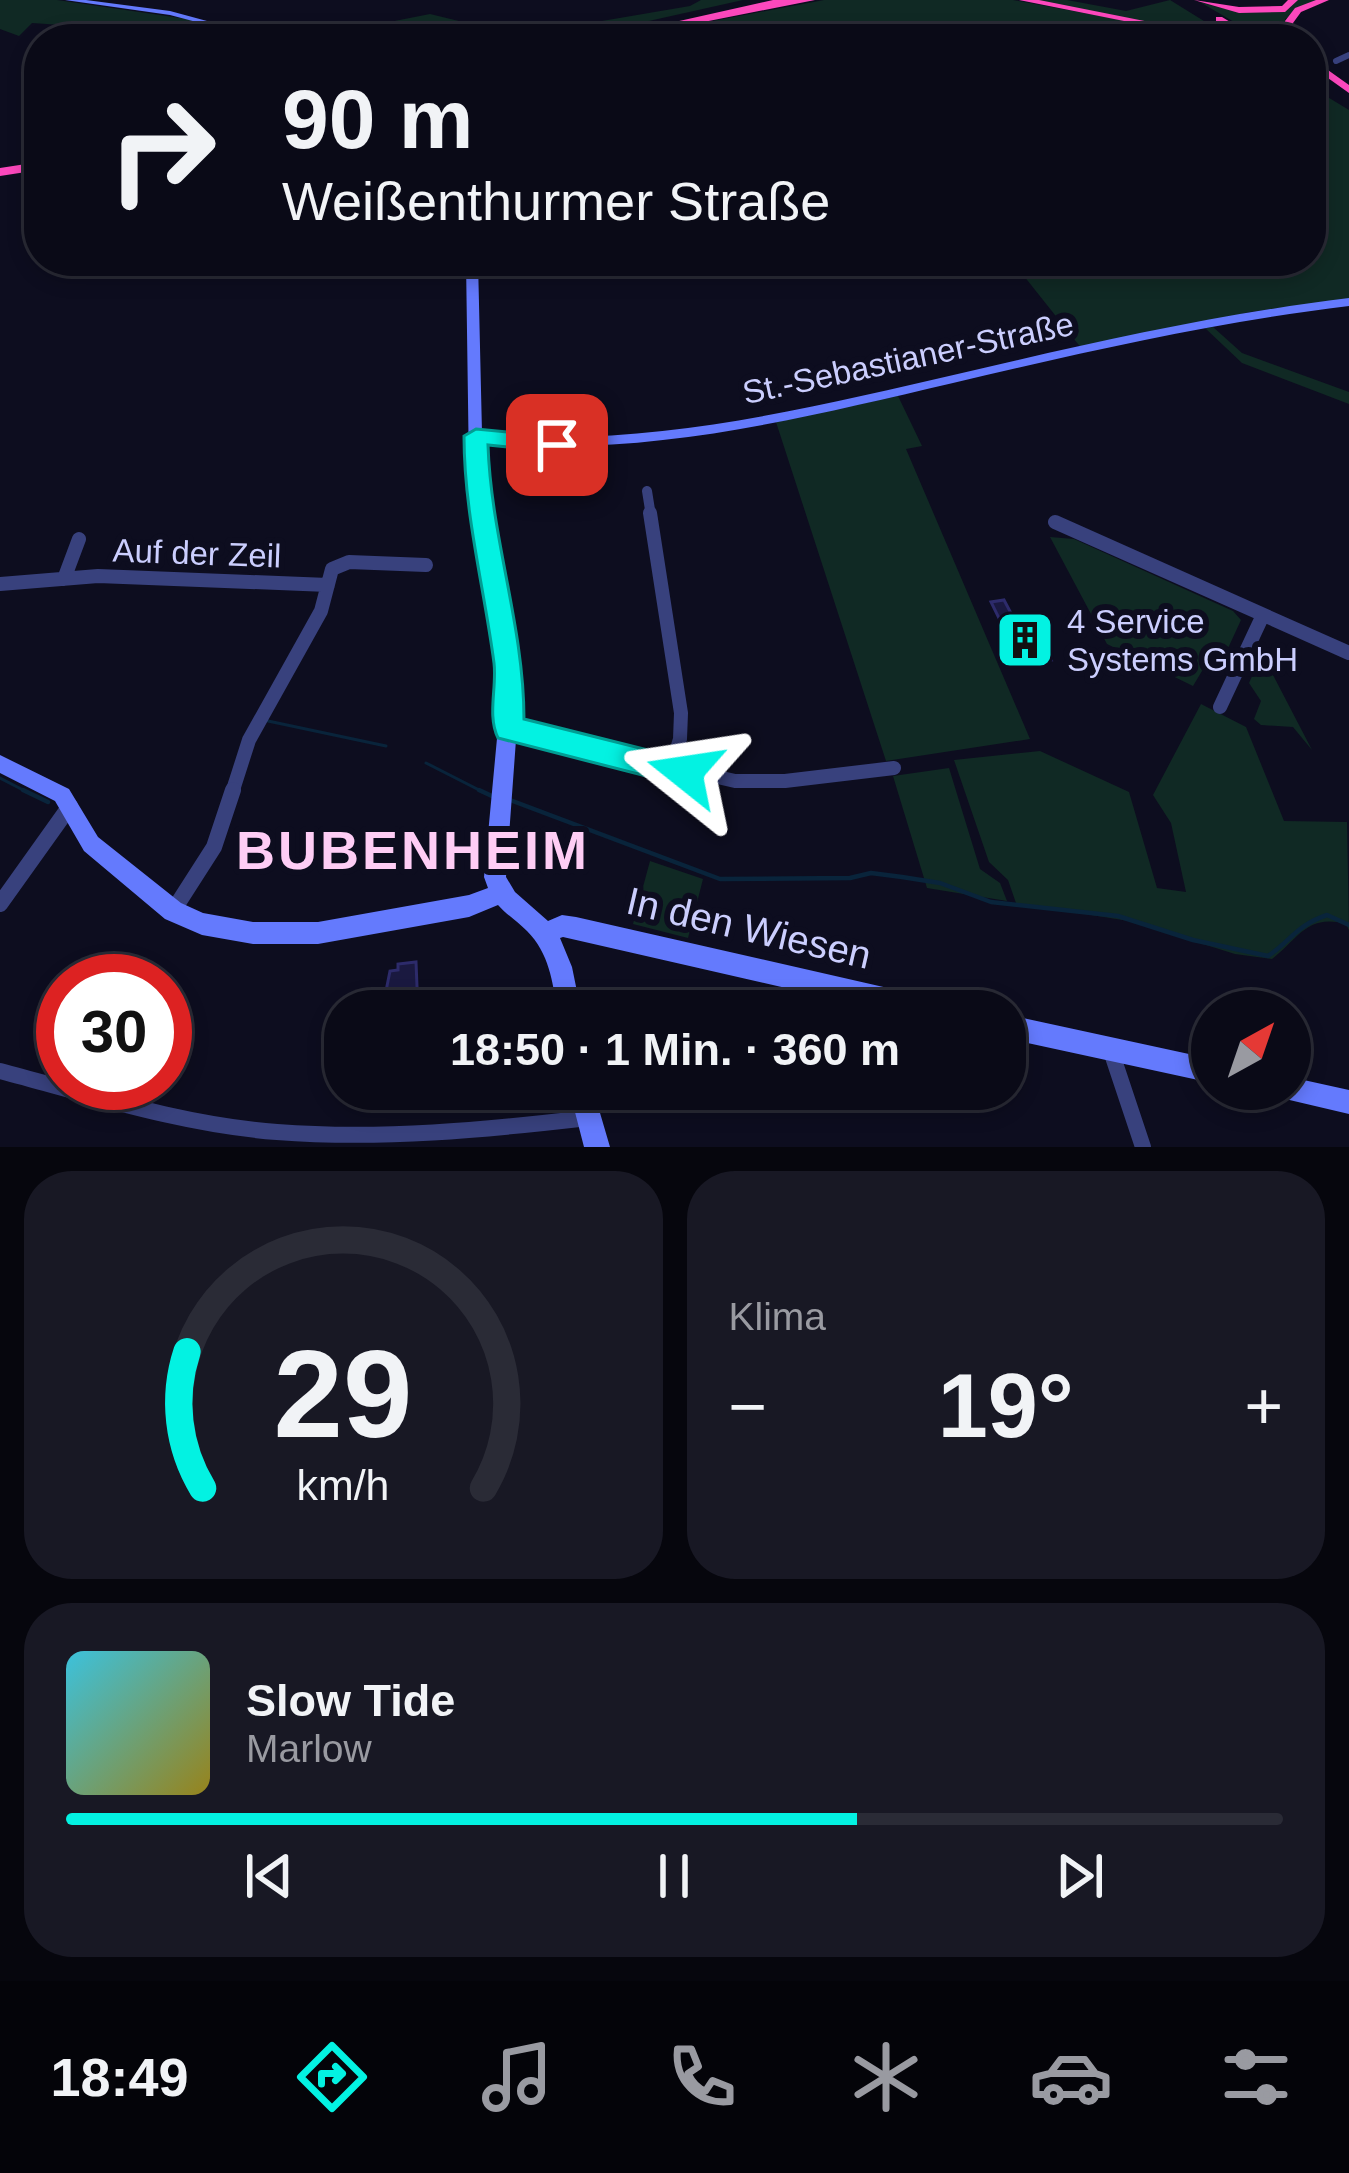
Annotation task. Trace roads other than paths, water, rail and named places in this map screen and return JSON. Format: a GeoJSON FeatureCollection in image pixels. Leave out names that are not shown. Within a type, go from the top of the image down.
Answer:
{"type":"FeatureCollection","features":[{"type":"Feature","properties":{"kind":"highway"},"geometry":{"type":"LineString","coordinates":[[728,8],[750,0]]}},
{"type":"Feature","properties":{"kind":"highway"},"geometry":{"type":"LineString","coordinates":[[659,24],[762,0]]}},
{"type":"Feature","properties":{"kind":"highway"},"geometry":{"type":"LineString","coordinates":[[728,8],[786,0]]}},
{"type":"Feature","properties":{"kind":"highway"},"geometry":{"type":"LineString","coordinates":[[728,8],[810,0]]}},
{"type":"Feature","properties":{"kind":"highway"},"geometry":{"type":"LineString","coordinates":[[1024,0],[1171,24]]}},
{"type":"Feature","properties":{"kind":"highway"},"geometry":{"type":"LineString","coordinates":[[1070,0],[1101,8],[1141,8]]}},
{"type":"Feature","properties":{"kind":"highway"},"geometry":{"type":"LineString","coordinates":[[1189,0],[1219,24]]}},
{"type":"Feature","properties":{"kind":"highway"},"geometry":{"type":"LineString","coordinates":[[1189,0],[1265,11],[1289,7],[1293,0]]}},
{"type":"Feature","properties":{"kind":"highway"},"geometry":{"type":"LineString","coordinates":[[1189,0],[1222,24]]}},
{"type":"Feature","properties":{"kind":"highway"},"geometry":{"type":"LineString","coordinates":[[1288,24],[1293,14],[1324,0]]}},
{"type":"Feature","properties":{"kind":"highway"},"geometry":{"type":"LineString","coordinates":[[1326,75],[1349,96]]}},
{"type":"Feature","properties":{"kind":"street"},"geometry":{"type":"LineString","coordinates":[[69,0],[170,13],[212,24]]}},
{"type":"Feature","properties":{"kind":"street"},"geometry":{"type":"LineString","coordinates":[[1336,61],[1349,56]]}},
{"type":"Feature","properties":{"kind":"street"},"geometry":{"type":"LineString","coordinates":[[472,276],[477,484],[509,669],[509,729],[494,871],[501,894],[545,934],[562,970],[565,990]]}},
{"type":"Feature","properties":{"kind":"street","name":"St.-Sebastianer-Straße"},"geometry":{"type":"LineString","coordinates":[[476,433],[544,445],[687,434],[1235,318],[1349,302]]}},
{"type":"Feature","properties":{"kind":"street"},"geometry":{"type":"LineString","coordinates":[[647,491],[682,713],[671,768]]}},
{"type":"Feature","properties":{"kind":"street"},"geometry":{"type":"LineString","coordinates":[[1055,522],[1349,653]]}},
{"type":"Feature","properties":{"kind":"street","name":"Auf der Zeil"},"geometry":{"type":"LineString","coordinates":[[64,579],[79,538]]}},
{"type":"Feature","properties":{"kind":"street"},"geometry":{"type":"LineString","coordinates":[[173,911],[214,847],[249,740],[301,654],[332,568],[340,564],[426,565]]}},
{"type":"Feature","properties":{"kind":"street","name":"Auf der Zeil"},"geometry":{"type":"LineString","coordinates":[[0,584],[64,579],[328,585]]}},
{"type":"Feature","properties":{"kind":"street"},"geometry":{"type":"LineString","coordinates":[[1220,706],[1264,615]]}},
{"type":"Feature","properties":{"kind":"street"},"geometry":{"type":"LineString","coordinates":[[509,729],[723,779],[769,782],[894,768]]}},
{"type":"Feature","properties":{"kind":"street"},"geometry":{"type":"LineString","coordinates":[[0,763],[62,795],[91,844],[173,911],[228,930],[292,935],[469,906],[501,894]]}},
{"type":"Feature","properties":{"kind":"street"},"geometry":{"type":"LineString","coordinates":[[0,904],[71,805]]}},
{"type":"Feature","properties":{"kind":"street","name":"In den Wiesen"},"geometry":{"type":"LineString","coordinates":[[545,934],[562,926],[576,928],[845,990]]}},
{"type":"Feature","properties":{"kind":"street"},"geometry":{"type":"LineString","coordinates":[[1026,1030],[1191,1066]]}},
{"type":"Feature","properties":{"kind":"street"},"geometry":{"type":"LineString","coordinates":[[1110,1048],[1142,1147]]}},
{"type":"Feature","properties":{"kind":"street"},"geometry":{"type":"LineString","coordinates":[[0,1071],[184,1119],[277,1132],[452,1134],[588,1118]]}},
{"type":"Feature","properties":{"kind":"street"},"geometry":{"type":"LineString","coordinates":[[1311,1094],[1349,1102]]}},
{"type":"Feature","properties":{"kind":"street"},"geometry":{"type":"LineString","coordinates":[[586,1110],[598,1147]]}},
{"type":"Feature","properties":{"kind":"waterway"},"geometry":{"type":"LineString","coordinates":[[268,721],[386,746]]}},
{"type":"Feature","properties":{"kind":"waterway"},"geometry":{"type":"LineString","coordinates":[[426,763],[480,791]]}},
{"type":"Feature","properties":{"kind":"waterway"},"geometry":{"type":"LineString","coordinates":[[0,778],[26,791]]}},
{"type":"Feature","properties":{"kind":"waterway"},"geometry":{"type":"LineString","coordinates":[[26,791],[48,802]]}},
{"type":"Feature","properties":{"kind":"waterway"},"geometry":{"type":"LineString","coordinates":[[480,791],[494,797]]}},
{"type":"Feature","properties":{"kind":"waterway"},"geometry":{"type":"LineString","coordinates":[[480,791],[485,793]]}},
{"type":"Feature","properties":{"kind":"waterway"},"geometry":{"type":"LineString","coordinates":[[510,800],[720,879],[850,878],[871,873],[902,877],[940,883],[991,902],[1118,916],[1193,940],[1268,956],[1316,919],[1327,915],[1349,925]]}},
{"type":"Feature","properties":{"kind":"place","name":"4 Service Systems GmbH"},"geometry":{"type":"Point","coordinates":[1025,640]}},
{"type":"Feature","properties":{"kind":"district","name":"BUBENHEIM"},"geometry":{"type":"Point","coordinates":[413,850]}}]}
